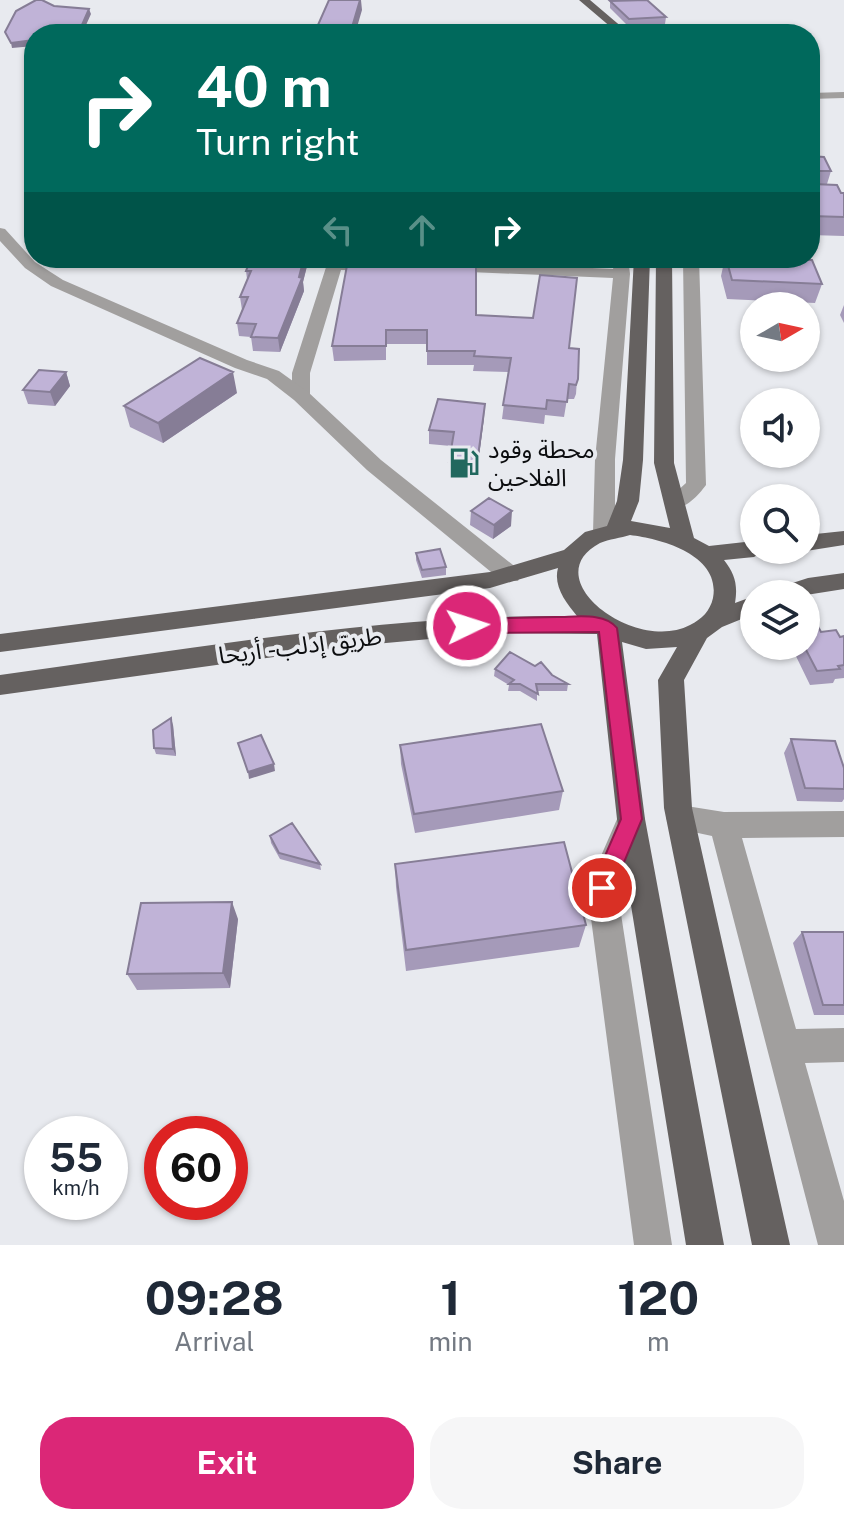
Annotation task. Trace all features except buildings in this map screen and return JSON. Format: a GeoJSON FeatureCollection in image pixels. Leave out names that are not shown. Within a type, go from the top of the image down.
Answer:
{"type":"FeatureCollection","features":[{"type":"Feature","properties":{"kind":"main road"},"geometry":{"type":"LineString","coordinates":[[584,0],[613,24]]}},
{"type":"Feature","properties":{"kind":"main road"},"geometry":{"type":"LineString","coordinates":[[610,531],[628,501],[633,460],[642,268]]}},
{"type":"Feature","properties":{"kind":"main road"},"geometry":{"type":"LineString","coordinates":[[664,268],[664,463],[684,540]]}},
{"type":"Feature","properties":{"kind":"main road"},"geometry":{"type":"LineString","coordinates":[[740,611],[707,626],[670,640],[654,640],[604,626],[579,607],[572,596],[567,575],[573,555],[586,542],[610,531],[657,531],[684,540],[705,554],[720,572],[725,601],[707,626],[671,680],[680,818],[771,1245]]}},
{"type":"Feature","properties":{"kind":"main road"},"geometry":{"type":"LineString","coordinates":[[820,541],[844,538]]}},
{"type":"Feature","properties":{"kind":"main road"},"geometry":{"type":"LineString","coordinates":[[705,554],[740,550]]}},
{"type":"Feature","properties":{"kind":"main road","name":"طريق إدلب - أريحا"},"geometry":{"type":"LineString","coordinates":[[0,643],[510,575],[573,555]]}},
{"type":"Feature","properties":{"kind":"main road"},"geometry":{"type":"LineString","coordinates":[[820,584],[844,581]]}},
{"type":"Feature","properties":{"kind":"main road","name":"طريق إدلب - أريحا"},"geometry":{"type":"LineString","coordinates":[[0,685],[369,636],[496,624],[604,626]]}},
{"type":"Feature","properties":{"kind":"main road"},"geometry":{"type":"LineString","coordinates":[[604,626],[631,819],[705,1245]]}},
{"type":"Feature","properties":{"kind":"street"},"geometry":{"type":"LineString","coordinates":[[820,96],[844,95]]}},
{"type":"Feature","properties":{"kind":"street"},"geometry":{"type":"LineString","coordinates":[[0,232],[24,258]]}},
{"type":"Feature","properties":{"kind":"street"},"geometry":{"type":"LineString","coordinates":[[34,268],[57,283],[241,364],[273,375],[301,396],[374,465],[510,575]]}},
{"type":"Feature","properties":{"kind":"street"},"geometry":{"type":"LineString","coordinates":[[301,396],[301,373],[334,268]]}},
{"type":"Feature","properties":{"kind":"street"},"geometry":{"type":"LineString","coordinates":[[610,531],[605,459],[622,268]]}},
{"type":"Feature","properties":{"kind":"street"},"geometry":{"type":"LineString","coordinates":[[675,503],[696,485],[691,268]]}},
{"type":"Feature","properties":{"kind":"street"},"geometry":{"type":"LineString","coordinates":[[680,818],[724,825],[844,824]]}},
{"type":"Feature","properties":{"kind":"street"},"geometry":{"type":"LineString","coordinates":[[631,819],[602,888],[653,1245]]}},
{"type":"Feature","properties":{"kind":"street"},"geometry":{"type":"LineString","coordinates":[[724,825],[837,1245]]}},
{"type":"Feature","properties":{"kind":"street"},"geometry":{"type":"LineString","coordinates":[[784,1046],[844,1045]]}},
{"type":"Feature","properties":{"kind":"place","name":"محطة وقود الفلاحين"},"geometry":{"type":"Point","coordinates":[464,463]}},
{"type":"Feature","properties":{"kind":"route"},"geometry":{"type":"LineString","coordinates":[[467,626],[557,624],[601,625],[608,628],[631,819],[602,888]]}}]}
